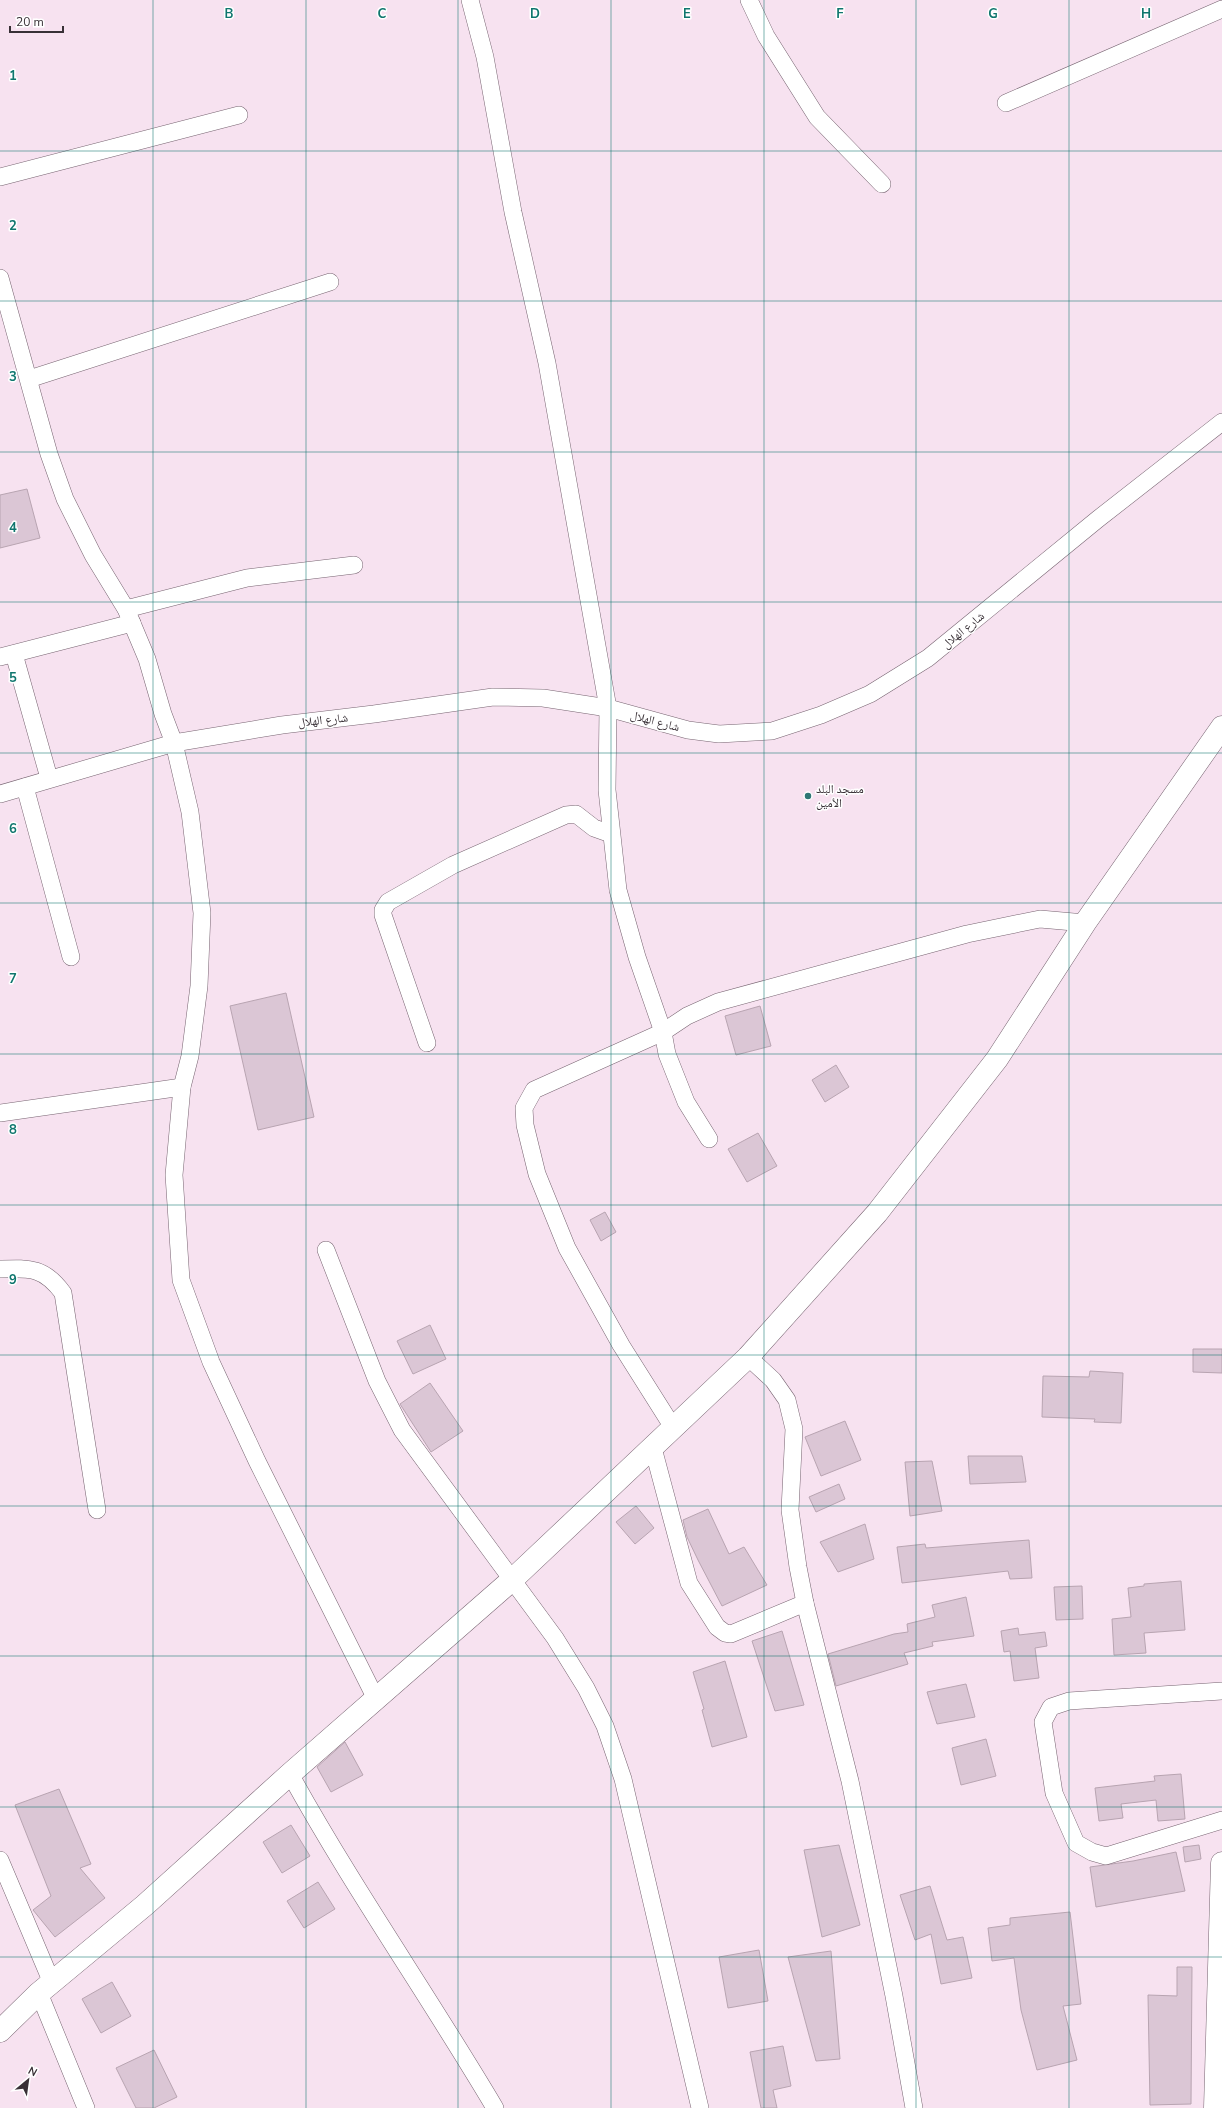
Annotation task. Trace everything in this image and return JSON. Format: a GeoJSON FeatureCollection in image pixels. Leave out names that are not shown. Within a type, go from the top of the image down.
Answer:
{"type":"FeatureCollection","features":[{"type":"Feature","properties":{"kind":"street"},"geometry":{"type":"LineString","coordinates":[[470,0],[485,57],[514,212],[547,363],[608,708],[607,790],[618,890],[637,957],[663,1032],[667,1054],[686,1102],[709,1139]]}},
{"type":"Feature","properties":{"kind":"street"},"geometry":{"type":"LineString","coordinates":[[749,0],[766,36],[817,117],[882,184]]}},
{"type":"Feature","properties":{"kind":"street"},"geometry":{"type":"LineString","coordinates":[[1006,103],[1222,9]]}},
{"type":"Feature","properties":{"kind":"street"},"geometry":{"type":"LineString","coordinates":[[0,176],[239,115]]}},
{"type":"Feature","properties":{"kind":"street"},"geometry":{"type":"LineString","coordinates":[[0,278],[49,454],[65,499],[93,555],[129,616],[147,659],[163,714],[174,743],[190,812],[202,914],[200,986],[190,1056],[182,1087],[174,1175],[181,1280],[211,1362],[257,1461],[376,1699]]}},
{"type":"Feature","properties":{"kind":"street"},"geometry":{"type":"LineString","coordinates":[[29,380],[330,282]]}},
{"type":"Feature","properties":{"kind":"street","name":"شارع الهلال"},"geometry":{"type":"LineString","coordinates":[[0,794],[49,778],[174,743],[282,725],[493,697],[543,698],[608,708],[688,730],[719,734],[772,731],[821,715],[870,694],[928,658],[1098,519],[1222,422]]}},
{"type":"Feature","properties":{"kind":"street"},"geometry":{"type":"LineString","coordinates":[[49,778],[7,656],[247,578],[354,565]]}},
{"type":"Feature","properties":{"kind":"street"},"geometry":{"type":"LineString","coordinates":[[0,2031],[46,1988],[145,1905],[290,1774],[513,1579],[748,1357],[877,1213],[997,1060],[1085,923],[1222,728]]}},
{"type":"Feature","properties":{"kind":"street"},"geometry":{"type":"LineString","coordinates":[[25,786],[71,956]]}},
{"type":"Feature","properties":{"kind":"street"},"geometry":{"type":"LineString","coordinates":[[427,1043],[383,915],[383,910],[388,902],[453,865],[566,815],[576,814],[594,828],[611,834]]}},
{"type":"Feature","properties":{"kind":"street"},"geometry":{"type":"LineString","coordinates":[[674,1428],[621,1345],[567,1248],[537,1174],[525,1125],[524,1108],[534,1090],[663,1032],[687,1016],[718,1002],[967,934],[1040,918],[1085,923]]}},
{"type":"Feature","properties":{"kind":"street"},"geometry":{"type":"LineString","coordinates":[[0,1114],[182,1087]]}},
{"type":"Feature","properties":{"kind":"street"},"geometry":{"type":"LineString","coordinates":[[326,1250],[377,1381],[402,1430],[555,1638],[586,1688],[605,1726],[625,1786],[700,2108]]}},
{"type":"Feature","properties":{"kind":"street"},"geometry":{"type":"LineString","coordinates":[[0,1269],[25,1268],[40,1272],[54,1280],[63,1293],[97,1510]]}},
{"type":"Feature","properties":{"kind":"street"},"geometry":{"type":"LineString","coordinates":[[748,1357],[773,1380],[787,1400],[794,1429],[790,1510],[804,1603],[850,1781],[894,1996],[914,2108]]}},
{"type":"Feature","properties":{"kind":"street"},"geometry":{"type":"LineString","coordinates":[[653,1448],[689,1583],[717,1627],[725,1634],[731,1634],[804,1603]]}},
{"type":"Feature","properties":{"kind":"street"},"geometry":{"type":"LineString","coordinates":[[1222,1691],[1069,1700],[1051,1707],[1042,1722],[1054,1793],[1076,1843],[1092,1852],[1106,1856],[1222,1820]]}},
{"type":"Feature","properties":{"kind":"street"},"geometry":{"type":"LineString","coordinates":[[290,1774],[323,1834],[375,1919],[448,2030],[495,2108]]}},
{"type":"Feature","properties":{"kind":"street"},"geometry":{"type":"LineString","coordinates":[[0,1860],[46,1988],[86,2108]]}},
{"type":"Feature","properties":{"kind":"street"},"geometry":{"type":"LineString","coordinates":[[1215,2108],[1219,2018],[1222,1863]]}},
{"type":"Feature","properties":{"kind":"building"},"geometry":{"type":"Polygon","coordinates":[[[27,489],[40,538],[0,548],[0,495],[27,489]]]}},
{"type":"Feature","properties":{"kind":"building"},"geometry":{"type":"Polygon","coordinates":[[[286,993],[314,1117],[258,1130],[230,1006],[286,993]]]}},
{"type":"Feature","properties":{"kind":"building"},"geometry":{"type":"Polygon","coordinates":[[[760,1006],[771,1046],[736,1055],[725,1016],[760,1006]]]}},
{"type":"Feature","properties":{"kind":"building"},"geometry":{"type":"Polygon","coordinates":[[[836,1065],[849,1087],[825,1102],[812,1080],[836,1065]]]}},
{"type":"Feature","properties":{"kind":"building"},"geometry":{"type":"Polygon","coordinates":[[[758,1133],[777,1166],[747,1182],[728,1149],[758,1133]]]}},
{"type":"Feature","properties":{"kind":"building"},"geometry":{"type":"Polygon","coordinates":[[[605,1212],[616,1232],[601,1241],[590,1220],[605,1212]]]}},
{"type":"Feature","properties":{"kind":"building"},"geometry":{"type":"Polygon","coordinates":[[[430,1325],[446,1359],[413,1374],[397,1341],[430,1325]]]}},
{"type":"Feature","properties":{"kind":"building"},"geometry":{"type":"Polygon","coordinates":[[[1193,1349],[1222,1349],[1222,1373],[1193,1372],[1193,1349]]]}},
{"type":"Feature","properties":{"kind":"building"},"geometry":{"type":"Polygon","coordinates":[[[1090,1371],[1123,1373],[1121,1423],[1094,1422],[1095,1419],[1042,1417],[1043,1376],[1089,1377],[1090,1371]]]}},
{"type":"Feature","properties":{"kind":"building"},"geometry":{"type":"Polygon","coordinates":[[[430,1383],[463,1431],[431,1452],[400,1404],[430,1383]]]}},
{"type":"Feature","properties":{"kind":"building"},"geometry":{"type":"Polygon","coordinates":[[[845,1421],[861,1460],[821,1476],[805,1437],[845,1421]]]}},
{"type":"Feature","properties":{"kind":"building"},"geometry":{"type":"Polygon","coordinates":[[[968,1456],[1022,1456],[1026,1482],[970,1484],[968,1456]]]}},
{"type":"Feature","properties":{"kind":"building"},"geometry":{"type":"Polygon","coordinates":[[[932,1461],[942,1511],[910,1516],[905,1462],[932,1461]]]}},
{"type":"Feature","properties":{"kind":"building"},"geometry":{"type":"Polygon","coordinates":[[[839,1484],[845,1499],[816,1512],[809,1497],[839,1484]]]}},
{"type":"Feature","properties":{"kind":"building"},"geometry":{"type":"Polygon","coordinates":[[[636,1506],[654,1528],[635,1544],[616,1522],[636,1506]]]}},
{"type":"Feature","properties":{"kind":"building"},"geometry":{"type":"Polygon","coordinates":[[[708,1509],[729,1554],[744,1547],[767,1585],[722,1606],[687,1537],[683,1520],[708,1509]]]}},
{"type":"Feature","properties":{"kind":"building"},"geometry":{"type":"Polygon","coordinates":[[[865,1524],[874,1559],[838,1572],[820,1542],[865,1524]]]}},
{"type":"Feature","properties":{"kind":"building"},"geometry":{"type":"Polygon","coordinates":[[[1029,1540],[1032,1578],[1010,1579],[1008,1571],[902,1583],[897,1547],[925,1544],[926,1548],[1029,1540]]]}},
{"type":"Feature","properties":{"kind":"building"},"geometry":{"type":"Polygon","coordinates":[[[1181,1581],[1185,1630],[1144,1633],[1146,1653],[1114,1655],[1112,1619],[1131,1617],[1128,1588],[1144,1586],[1144,1584],[1181,1581]]]}},
{"type":"Feature","properties":{"kind":"building"},"geometry":{"type":"Polygon","coordinates":[[[1082,1586],[1083,1619],[1056,1620],[1054,1587],[1082,1586]]]}},
{"type":"Feature","properties":{"kind":"building"},"geometry":{"type":"Polygon","coordinates":[[[966,1597],[974,1636],[932,1642],[933,1646],[904,1653],[908,1664],[836,1686],[828,1654],[894,1634],[908,1632],[907,1624],[935,1617],[932,1605],[966,1597]]]}},
{"type":"Feature","properties":{"kind":"building"},"geometry":{"type":"Polygon","coordinates":[[[1018,1628],[1019,1635],[1045,1632],[1047,1646],[1035,1648],[1039,1678],[1014,1681],[1010,1651],[1004,1652],[1001,1631],[1018,1628]]]}},
{"type":"Feature","properties":{"kind":"building"},"geometry":{"type":"Polygon","coordinates":[[[782,1631],[804,1705],[775,1711],[752,1641],[782,1631]]]}},
{"type":"Feature","properties":{"kind":"building"},"geometry":{"type":"Polygon","coordinates":[[[725,1661],[747,1737],[712,1747],[702,1710],[704,1709],[693,1672],[725,1661]]]}},
{"type":"Feature","properties":{"kind":"building"},"geometry":{"type":"Polygon","coordinates":[[[966,1684],[975,1717],[937,1724],[927,1692],[966,1684]]]}},
{"type":"Feature","properties":{"kind":"building"},"geometry":{"type":"Polygon","coordinates":[[[986,1739],[996,1776],[961,1785],[952,1748],[986,1739]]]}},
{"type":"Feature","properties":{"kind":"building"},"geometry":{"type":"Polygon","coordinates":[[[345,1742],[363,1775],[331,1792],[317,1767],[345,1742]]]}},
{"type":"Feature","properties":{"kind":"building"},"geometry":{"type":"Polygon","coordinates":[[[1181,1774],[1185,1819],[1158,1821],[1156,1800],[1121,1804],[1123,1818],[1099,1821],[1095,1788],[1155,1781],[1154,1776],[1181,1774]]]}},
{"type":"Feature","properties":{"kind":"building"},"geometry":{"type":"Polygon","coordinates":[[[59,1789],[91,1864],[80,1868],[105,1898],[55,1937],[33,1910],[51,1896],[15,1805],[59,1789]]]}},
{"type":"Feature","properties":{"kind":"building"},"geometry":{"type":"Polygon","coordinates":[[[291,1825],[310,1856],[282,1873],[263,1842],[291,1825]]]}},
{"type":"Feature","properties":{"kind":"building"},"geometry":{"type":"Polygon","coordinates":[[[839,1845],[860,1925],[822,1937],[804,1850],[839,1845]]]}},
{"type":"Feature","properties":{"kind":"building"},"geometry":{"type":"Polygon","coordinates":[[[1199,1845],[1201,1859],[1185,1862],[1183,1847],[1199,1845]]]}},
{"type":"Feature","properties":{"kind":"building"},"geometry":{"type":"Polygon","coordinates":[[[1176,1852],[1185,1891],[1096,1907],[1090,1867],[1133,1861],[1176,1852]]]}},
{"type":"Feature","properties":{"kind":"building"},"geometry":{"type":"Polygon","coordinates":[[[318,1882],[335,1909],[304,1928],[287,1901],[318,1882]]]}},
{"type":"Feature","properties":{"kind":"building"},"geometry":{"type":"Polygon","coordinates":[[[930,1886],[947,1940],[963,1937],[972,1978],[941,1984],[931,1934],[915,1940],[900,1895],[930,1886]]]}},
{"type":"Feature","properties":{"kind":"building"},"geometry":{"type":"Polygon","coordinates":[[[1070,1912],[1081,2004],[1063,2006],[1077,2060],[1037,2070],[1021,2010],[1014,1958],[992,1961],[988,1928],[1010,1925],[1010,1918],[1070,1912]]]}},
{"type":"Feature","properties":{"kind":"building"},"geometry":{"type":"Polygon","coordinates":[[[759,1950],[768,2001],[728,2008],[719,1957],[759,1950]]]}},
{"type":"Feature","properties":{"kind":"building"},"geometry":{"type":"Polygon","coordinates":[[[831,1951],[840,2059],[816,2061],[788,1957],[831,1951]]]}},
{"type":"Feature","properties":{"kind":"building"},"geometry":{"type":"Polygon","coordinates":[[[1177,1967],[1192,1967],[1191,2104],[1150,2105],[1148,1995],[1177,1996],[1177,1967]]]}},
{"type":"Feature","properties":{"kind":"building"},"geometry":{"type":"Polygon","coordinates":[[[112,1982],[131,2016],[101,2033],[82,1999],[112,1982]]]}},
{"type":"Feature","properties":{"kind":"building"},"geometry":{"type":"Polygon","coordinates":[[[783,2046],[791,2086],[773,2090],[777,2108],[761,2108],[750,2052],[783,2046]]]}},
{"type":"Feature","properties":{"kind":"building"},"geometry":{"type":"Polygon","coordinates":[[[154,2050],[177,2097],[154,2108],[136,2108],[116,2068],[154,2050]]]}},
{"type":"Feature","properties":{"kind":"place","name":"مسجد البلد الأمين"},"geometry":{"type":"Point","coordinates":[808,796]}}]}
